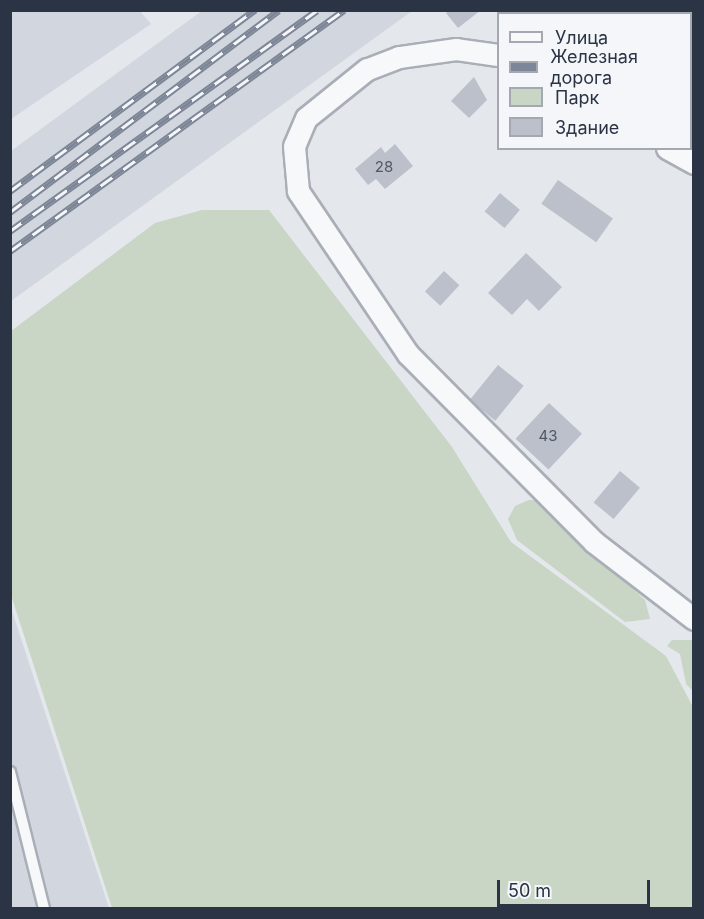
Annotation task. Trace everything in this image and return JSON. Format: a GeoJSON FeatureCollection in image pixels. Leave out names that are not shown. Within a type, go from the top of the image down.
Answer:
{"type":"FeatureCollection","features":[{"type":"Feature","properties":{"kind":"street"},"geometry":{"type":"LineString","coordinates":[[497,55],[456,49],[399,57],[367,69],[306,118],[294,146],[298,191],[408,354],[594,542],[693,620]]}},
{"type":"Feature","properties":{"kind":"street"},"geometry":{"type":"LineString","coordinates":[[670,150],[693,163]]}},
{"type":"Feature","properties":{"kind":"lane"},"geometry":{"type":"LineString","coordinates":[[10,772],[44,909]]}},
{"type":"Feature","properties":{"kind":"shaded area"},"geometry":{"type":"Polygon","coordinates":[[[11,10],[140,11],[151,24],[11,119],[11,10]]]}},
{"type":"Feature","properties":{"kind":"shaded area"},"geometry":{"type":"Polygon","coordinates":[[[203,10],[412,11],[11,301],[11,151],[203,10]]]}},
{"type":"Feature","properties":{"kind":"shaded area"},"geometry":{"type":"Polygon","coordinates":[[[11,608],[109,908],[11,908],[11,608]]]}},
{"type":"Feature","properties":{"kind":"green space"},"geometry":{"type":"Polygon","coordinates":[[[202,210],[269,210],[452,447],[511,542],[666,656],[693,707],[693,908],[112,908],[11,595],[11,331],[155,223],[202,210]]]}},
{"type":"Feature","properties":{"kind":"green space"},"geometry":{"type":"Polygon","coordinates":[[[529,500],[537,500],[645,600],[650,619],[625,622],[517,540],[508,519],[515,506],[529,500]]]}},
{"type":"Feature","properties":{"kind":"green space"},"geometry":{"type":"Polygon","coordinates":[[[672,640],[693,640],[693,691],[686,684],[680,654],[667,646],[672,640]]]}},
{"type":"Feature","properties":{"kind":"building"},"geometry":{"type":"Polygon","coordinates":[[[450,10],[481,10],[458,28],[446,13],[450,10]]]}},
{"type":"Feature","properties":{"kind":"building"},"geometry":{"type":"Polygon","coordinates":[[[474,77],[487,100],[469,118],[451,101],[474,77]]]}},
{"type":"Feature","properties":{"kind":"building"},"geometry":{"type":"Polygon","coordinates":[[[395,144],[413,166],[385,189],[376,179],[368,185],[355,169],[381,147],[385,153],[395,144]]]}},
{"type":"Feature","properties":{"kind":"building"},"geometry":{"type":"Polygon","coordinates":[[[558,180],[613,218],[596,242],[541,204],[558,180]]]}},
{"type":"Feature","properties":{"kind":"building"},"geometry":{"type":"Polygon","coordinates":[[[500,193],[520,210],[504,228],[485,211],[500,193]]]}},
{"type":"Feature","properties":{"kind":"building"},"geometry":{"type":"Polygon","coordinates":[[[526,253],[562,287],[539,311],[527,299],[512,315],[488,293],[526,253]]]}},
{"type":"Feature","properties":{"kind":"building"},"geometry":{"type":"Polygon","coordinates":[[[444,271],[459,285],[440,306],[425,291],[444,271]]]}},
{"type":"Feature","properties":{"kind":"building"},"geometry":{"type":"Polygon","coordinates":[[[498,365],[524,386],[495,421],[470,400],[498,365]]]}},
{"type":"Feature","properties":{"kind":"building"},"geometry":{"type":"Polygon","coordinates":[[[549,403],[582,434],[548,470],[516,439],[549,403]]]}},
{"type":"Feature","properties":{"kind":"building"},"geometry":{"type":"Polygon","coordinates":[[[620,471],[640,488],[614,519],[594,502],[620,471]]]}},
{"type":"Feature","properties":{"kind":"railway"},"geometry":{"type":"LineString","coordinates":[[10,191],[255,10]]}},
{"type":"Feature","properties":{"kind":"railway"},"geometry":{"type":"LineString","coordinates":[[10,212],[279,10]]}},
{"type":"Feature","properties":{"kind":"railway"},"geometry":{"type":"LineString","coordinates":[[10,231],[317,10]]}},
{"type":"Feature","properties":{"kind":"railway"},"geometry":{"type":"LineString","coordinates":[[10,251],[344,10]]}}]}
